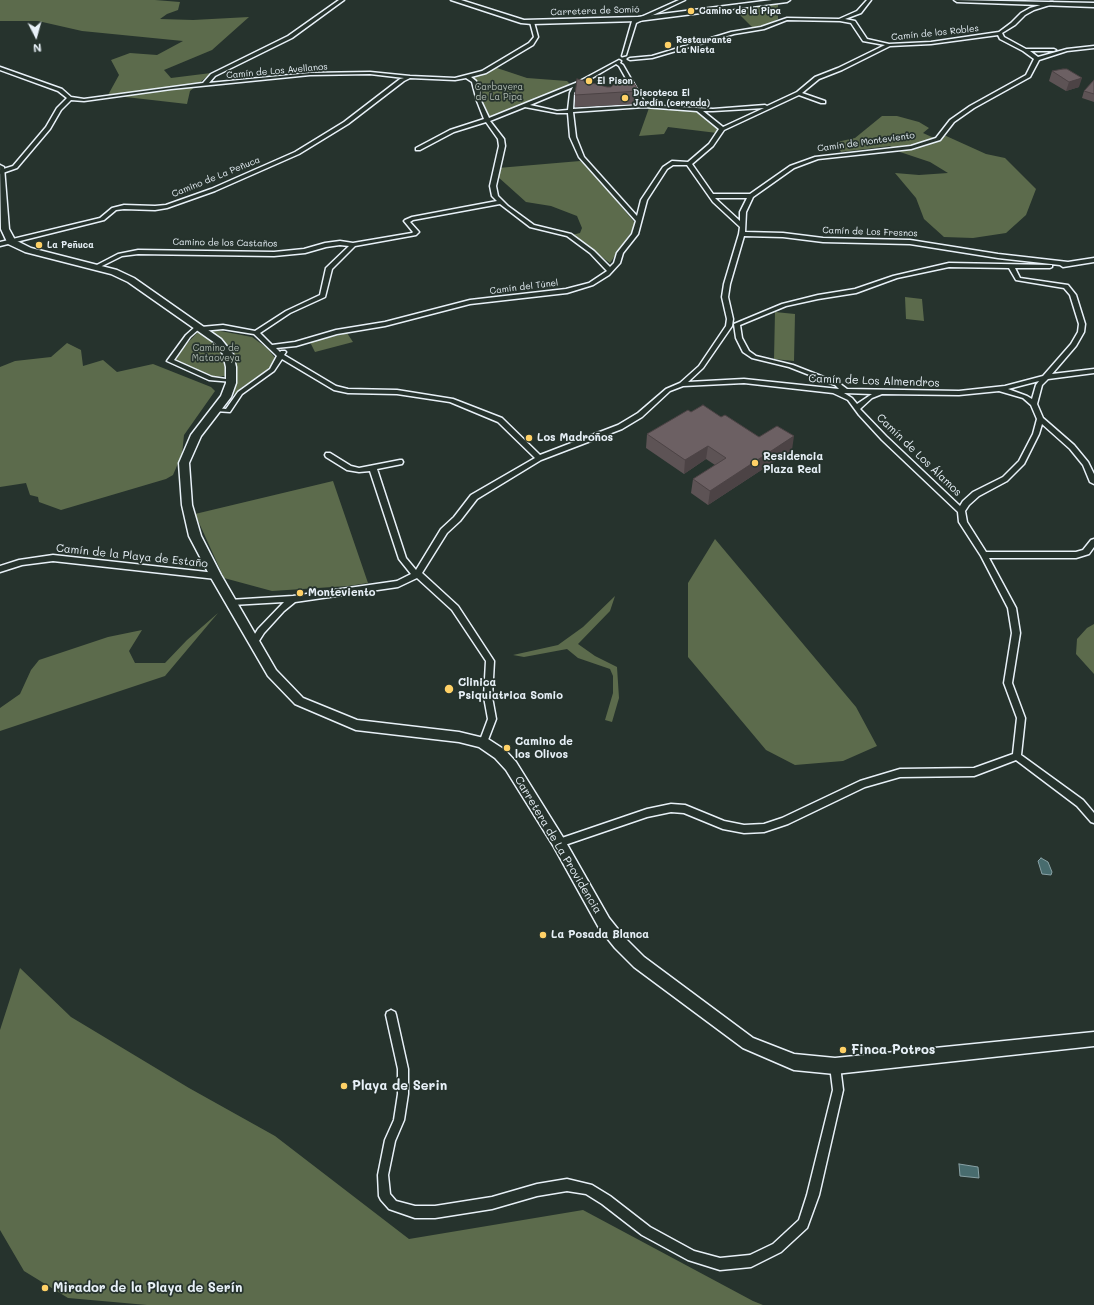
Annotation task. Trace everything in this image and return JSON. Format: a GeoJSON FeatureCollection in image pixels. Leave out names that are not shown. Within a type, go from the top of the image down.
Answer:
{"type":"FeatureCollection","features":[{"type":"Feature","properties":{"kind":"street"},"geometry":{"type":"LineString","coordinates":[[204,85],[213,75],[290,37],[342,0]]}},
{"type":"Feature","properties":{"kind":"street","name":"Carretera de Somió"},"geometry":{"type":"LineString","coordinates":[[454,0],[523,22],[638,19],[787,0]]}},
{"type":"Feature","properties":{"kind":"street"},"geometry":{"type":"LineString","coordinates":[[624,55],[632,24],[638,19],[684,0]]}},
{"type":"Feature","properties":{"kind":"street"},"geometry":{"type":"LineString","coordinates":[[840,20],[859,12],[869,0]]}},
{"type":"Feature","properties":{"kind":"street"},"geometry":{"type":"LineString","coordinates":[[957,0],[1094,5]]}},
{"type":"Feature","properties":{"kind":"street","name":"Camín de los Robles"},"geometry":{"type":"LineString","coordinates":[[689,164],[717,137],[722,129],[799,92],[817,78],[840,69],[889,45],[931,43],[1000,33],[1014,24],[1023,14],[1032,9],[1051,3]]}},
{"type":"Feature","properties":{"kind":"street"},"geometry":{"type":"LineString","coordinates":[[849,17],[865,40],[870,54]]}},
{"type":"Feature","properties":{"kind":"street"},"geometry":{"type":"LineString","coordinates":[[418,149],[426,143],[452,131],[487,120],[580,83],[618,62],[630,59],[652,57],[733,33],[762,28],[787,19],[840,20],[853,22]]}},
{"type":"Feature","properties":{"kind":"street","name":"Camín de Los Avellanos"},"geometry":{"type":"LineString","coordinates":[[0,68],[60,90],[70,98],[84,100],[172,88],[310,74],[370,73],[442,79],[468,77],[490,69],[535,40],[532,22]]}},
{"type":"Feature","properties":{"kind":"street"},"geometry":{"type":"LineString","coordinates":[[1000,33],[1002,38],[1025,50],[1037,59],[1067,50]]}},
{"type":"Feature","properties":{"kind":"street"},"geometry":{"type":"LineString","coordinates":[[865,40],[889,45]]}},
{"type":"Feature","properties":{"kind":"street"},"geometry":{"type":"LineString","coordinates":[[1025,50],[1067,50],[1094,47]]}},
{"type":"Feature","properties":{"kind":"street"},"geometry":{"type":"LineString","coordinates":[[630,59],[624,55],[616,57],[644,106]]}},
{"type":"Feature","properties":{"kind":"street","name":"Camín de Monteviento"},"geometry":{"type":"LineString","coordinates":[[417,574],[444,531],[457,519],[474,497],[539,458],[620,427],[640,415],[668,390],[682,384],[701,367],[729,326],[730,320],[726,297],[727,284],[742,234],[743,212],[751,196],[792,166],[817,158],[911,147],[938,138],[952,121],[972,107],[1028,76],[1037,59]]}},
{"type":"Feature","properties":{"kind":"street","name":"Camino de La Peñuca"},"geometry":{"type":"LineString","coordinates":[[0,244],[102,219],[114,209],[124,207],[155,208],[167,206],[213,190],[297,153],[346,123],[402,80],[410,77]]}},
{"type":"Feature","properties":{"kind":"street"},"geometry":{"type":"LineString","coordinates":[[468,77],[474,81],[479,101],[487,120],[501,139],[502,146],[493,186],[495,196],[500,202],[532,226],[569,235],[592,252],[610,271]]}},
{"type":"Feature","properties":{"kind":"street"},"geometry":{"type":"LineString","coordinates":[[580,83],[571,94],[570,111],[573,137],[582,156],[639,222]]}},
{"type":"Feature","properties":{"kind":"street"},"geometry":{"type":"LineString","coordinates":[[556,92],[571,94]]}},
{"type":"Feature","properties":{"kind":"street"},"geometry":{"type":"LineString","coordinates":[[799,92],[823,102]]}},
{"type":"Feature","properties":{"kind":"street"},"geometry":{"type":"LineString","coordinates":[[0,172],[15,167],[48,128],[59,109],[70,98]]}},
{"type":"Feature","properties":{"kind":"street"},"geometry":{"type":"LineString","coordinates":[[524,105],[547,111],[644,106],[713,110],[770,105]]}},
{"type":"Feature","properties":{"kind":"street"},"geometry":{"type":"LineString","coordinates":[[698,110],[722,129]]}},
{"type":"Feature","properties":{"kind":"street"},"geometry":{"type":"LineString","coordinates":[[672,163],[705,149]]}},
{"type":"Feature","properties":{"kind":"street"},"geometry":{"type":"LineString","coordinates":[[672,163],[689,164],[710,196],[742,226]]}},
{"type":"Feature","properties":{"kind":"street","name":"Camín del Túnel"},"geometry":{"type":"LineString","coordinates":[[296,344],[336,332],[385,324],[470,302],[567,291],[591,284],[610,271],[616,263],[620,253],[635,234],[644,200],[665,168],[672,163]]}},
{"type":"Feature","properties":{"kind":"street"},"geometry":{"type":"LineString","coordinates":[[0,166],[5,229],[11,242]]}},
{"type":"Feature","properties":{"kind":"street"},"geometry":{"type":"LineString","coordinates":[[710,196],[751,196]]}},
{"type":"Feature","properties":{"kind":"street","name":"Camino de los Castaños"},"geometry":{"type":"LineString","coordinates":[[96,267],[120,255],[138,252],[274,254],[305,250],[325,244],[340,243],[353,245],[390,237],[414,234],[416,232],[408,221],[412,219],[500,202]]}},
{"type":"Feature","properties":{"kind":"street","name":"Camín de Los Fresnos"},"geometry":{"type":"LineString","coordinates":[[742,234],[783,235],[823,240],[910,242],[998,256],[1067,264]]}},
{"type":"Feature","properties":{"kind":"street","name":"Carretera de La Providencia"},"geometry":{"type":"LineString","coordinates":[[11,242],[28,250],[114,272],[131,280],[218,341],[228,354],[231,367],[231,381],[226,397],[196,435],[184,463],[187,505],[195,536],[216,576],[272,673],[299,701],[356,725],[458,737],[483,743],[500,754],[511,766],[559,843],[604,923],[620,943],[639,962],[748,1043],[794,1062],[835,1066],[1094,1039]]}},
{"type":"Feature","properties":{"kind":"street"},"geometry":{"type":"LineString","coordinates":[[256,333],[288,312],[323,296],[329,268],[353,245]]}},
{"type":"Feature","properties":{"kind":"street"},"geometry":{"type":"LineString","coordinates":[[845,391],[837,384],[816,375],[791,366],[754,357],[746,352],[739,338],[738,324],[784,305],[818,297],[856,292],[895,278],[949,265],[1056,266],[1094,260]]}},
{"type":"Feature","properties":{"kind":"street"},"geometry":{"type":"LineString","coordinates":[[1011,266],[1018,279],[1066,286],[1073,295],[1082,324],[1081,332],[1074,344],[1040,384],[1034,404]]}},
{"type":"Feature","properties":{"kind":"street"},"geometry":{"type":"LineString","coordinates":[[231,381],[211,379],[170,361],[188,336],[200,328],[224,327],[256,333],[280,355],[334,388],[348,391],[397,392],[451,400],[500,420],[539,458]]}},
{"type":"Feature","properties":{"kind":"street"},"geometry":{"type":"LineString","coordinates":[[271,347],[296,344]]}},
{"type":"Feature","properties":{"kind":"street"},"geometry":{"type":"LineString","coordinates":[[217,410],[228,411],[240,393],[272,370],[279,361],[280,355],[296,344]]}},
{"type":"Feature","properties":{"kind":"street","name":"Camín de Los Almendros"},"geometry":{"type":"LineString","coordinates":[[682,384],[744,381],[834,391],[959,393],[999,389],[1047,377],[1094,371]]}},
{"type":"Feature","properties":{"kind":"street"},"geometry":{"type":"LineString","coordinates":[[999,389],[1025,397],[1034,404],[1040,419],[1072,447],[1086,464],[1094,482]]}},
{"type":"Feature","properties":{"kind":"street","name":"Camín de Los Álamos"},"geometry":{"type":"LineString","coordinates":[[834,391],[850,399],[884,438],[961,511],[963,522],[984,555],[1012,608],[1016,633],[1008,682],[1021,718],[1017,756]]}},
{"type":"Feature","properties":{"kind":"street"},"geometry":{"type":"LineString","coordinates":[[857,408],[858,391]]}},
{"type":"Feature","properties":{"kind":"street"},"geometry":{"type":"LineString","coordinates":[[857,408],[870,397],[884,391]]}},
{"type":"Feature","properties":{"kind":"street"},"geometry":{"type":"LineString","coordinates":[[961,511],[966,503],[976,494],[1005,479],[1022,462],[1036,434],[1040,419]]}},
{"type":"Feature","properties":{"kind":"street"},"geometry":{"type":"LineString","coordinates":[[328,455],[349,468],[359,470],[400,462]]}},
{"type":"Feature","properties":{"kind":"street"},"geometry":{"type":"LineString","coordinates":[[373,468],[404,559],[417,574],[454,608],[490,661],[488,697],[492,719],[483,743]]}},
{"type":"Feature","properties":{"kind":"street"},"geometry":{"type":"LineString","coordinates":[[984,555],[1076,555],[1086,552],[1094,542]]}},
{"type":"Feature","properties":{"kind":"street","name":"Camín de la Playa de Estaño"},"geometry":{"type":"LineString","coordinates":[[0,569],[22,562],[53,558],[216,576]]}},
{"type":"Feature","properties":{"kind":"street"},"geometry":{"type":"LineString","coordinates":[[232,602],[293,599],[398,584],[417,574]]}},
{"type":"Feature","properties":{"kind":"street"},"geometry":{"type":"LineString","coordinates":[[254,642],[261,631],[281,609],[293,599]]}},
{"type":"Feature","properties":{"kind":"street"},"geometry":{"type":"LineString","coordinates":[[559,843],[647,813],[671,808],[685,809],[723,825],[744,829],[764,828],[785,821],[863,784],[900,773],[974,772],[1017,756],[1080,802],[1094,819]]}},
{"type":"Feature","properties":{"kind":"street"},"geometry":{"type":"LineString","coordinates":[[391,1015],[404,1069],[403,1094],[399,1120],[390,1140],[383,1175],[385,1196],[393,1205],[415,1212],[435,1212],[492,1203],[537,1190],[567,1185],[588,1189],[606,1200],[646,1231],[692,1256],[720,1264],[751,1261],[777,1248],[803,1224],[813,1195],[838,1090],[835,1066]]}},
{"type":"Feature","properties":{"kind":"green space"},"geometry":{"type":"Polygon","coordinates":[[[0,0],[155,0],[180,2],[178,10],[167,14],[160,19],[193,20],[249,17],[212,50],[164,70],[171,78],[211,73],[190,91],[187,104],[108,95],[119,75],[111,60],[130,53],[157,55],[183,41],[82,31],[38,21],[0,21],[0,0]]]}},
{"type":"Feature","properties":{"kind":"green space"},"geometry":{"type":"Polygon","coordinates":[[[778,3],[778,19],[763,27],[753,28],[734,9],[778,3]]]}},
{"type":"Feature","properties":{"kind":"green space","name":"Carbayera de La Pipa"},"geometry":{"type":"Polygon","coordinates":[[[494,67],[527,78],[567,81],[572,86],[487,120],[474,81],[468,77],[494,67]]]}},
{"type":"Feature","properties":{"kind":"green space"},"geometry":{"type":"Polygon","coordinates":[[[649,108],[694,110],[718,128],[717,133],[668,127],[664,134],[639,136],[649,108]]]}},
{"type":"Feature","properties":{"kind":"green space"},"geometry":{"type":"Polygon","coordinates":[[[882,116],[897,116],[919,122],[929,128],[923,133],[934,138],[944,135],[986,154],[1005,158],[1036,189],[1026,215],[1006,233],[973,238],[944,237],[924,219],[916,198],[895,173],[919,175],[948,173],[930,162],[900,152],[890,146],[841,152],[837,142],[855,138],[882,116]]]}},
{"type":"Feature","properties":{"kind":"green space"},"geometry":{"type":"Polygon","coordinates":[[[580,161],[588,167],[635,223],[632,231],[610,263],[572,235],[580,233],[582,228],[577,216],[551,206],[526,202],[497,176],[498,168],[580,161]]]}},
{"type":"Feature","properties":{"kind":"green space"},"geometry":{"type":"Polygon","coordinates":[[[905,297],[922,299],[924,321],[906,319],[905,297]]]}},
{"type":"Feature","properties":{"kind":"green space"},"geometry":{"type":"Polygon","coordinates":[[[775,312],[795,314],[794,361],[774,359],[775,312]]]}},
{"type":"Feature","properties":{"kind":"green space","name":"Camino de Mataoveya"},"geometry":{"type":"Polygon","coordinates":[[[215,330],[252,337],[267,348],[276,359],[273,364],[260,376],[241,388],[234,395],[237,375],[212,377],[176,361],[179,352],[197,333],[215,330]]]}},
{"type":"Feature","properties":{"kind":"green space"},"geometry":{"type":"Polygon","coordinates":[[[347,333],[353,342],[315,352],[310,342],[347,333]]]}},
{"type":"Feature","properties":{"kind":"green space"},"geometry":{"type":"Polygon","coordinates":[[[67,343],[81,350],[83,366],[103,360],[117,372],[153,364],[211,387],[215,391],[184,435],[182,454],[173,475],[166,479],[61,510],[39,502],[38,497],[30,495],[26,483],[0,487],[0,367],[15,361],[51,357],[67,343]]]}},
{"type":"Feature","properties":{"kind":"green space"},"geometry":{"type":"Polygon","coordinates":[[[333,481],[368,583],[348,586],[272,591],[224,578],[195,514],[333,481]]]}},
{"type":"Feature","properties":{"kind":"green space"},"geometry":{"type":"Polygon","coordinates":[[[715,539],[856,707],[877,746],[843,761],[795,765],[766,750],[688,657],[688,583],[715,539]]]}},
{"type":"Feature","properties":{"kind":"green space"},"geometry":{"type":"Polygon","coordinates":[[[615,596],[610,611],[578,644],[595,656],[617,667],[619,698],[612,722],[605,720],[613,693],[613,676],[610,669],[578,658],[567,649],[524,657],[513,655],[558,645],[583,627],[615,596]]]}},
{"type":"Feature","properties":{"kind":"green space"},"geometry":{"type":"Polygon","coordinates":[[[218,613],[165,676],[0,731],[0,708],[20,694],[31,670],[39,660],[108,637],[142,630],[129,651],[135,663],[165,663],[187,640],[218,613]]]}},
{"type":"Feature","properties":{"kind":"green space"},"geometry":{"type":"Polygon","coordinates":[[[1094,624],[1094,674],[1076,654],[1077,639],[1087,628],[1094,624]]]}},
{"type":"Feature","properties":{"kind":"green space"},"geometry":{"type":"Polygon","coordinates":[[[20,968],[71,1017],[189,1088],[275,1136],[409,1239],[583,1210],[763,1305],[147,1305],[68,1298],[24,1271],[0,1230],[0,1030],[20,968]]]}},
{"type":"Feature","properties":{"kind":"water"},"geometry":{"type":"Polygon","coordinates":[[[1041,858],[1048,862],[1052,872],[1051,875],[1042,874],[1038,861],[1041,858]]]}},
{"type":"Feature","properties":{"kind":"water"},"geometry":{"type":"Polygon","coordinates":[[[959,1164],[978,1167],[979,1178],[960,1176],[959,1164]]]}},
{"type":"Feature","properties":{"kind":"building"},"geometry":{"type":"Polygon","coordinates":[[[1067,69],[1082,78],[1069,82],[1052,71],[1067,69]]]}},
{"type":"Feature","properties":{"kind":"building"},"geometry":{"type":"Polygon","coordinates":[[[577,79],[611,87],[620,79],[634,83],[639,91],[575,95],[577,79]]]}},
{"type":"Feature","properties":{"kind":"building"},"geometry":{"type":"Polygon","coordinates":[[[1094,80],[1094,94],[1084,91],[1094,80]]]}},
{"type":"Feature","properties":{"kind":"building"},"geometry":{"type":"Polygon","coordinates":[[[703,405],[721,417],[725,415],[759,437],[777,426],[794,436],[710,491],[693,479],[726,458],[708,446],[685,460],[647,434],[688,410],[691,412],[703,405]]]}},
{"type":"Feature","properties":{"kind":"place","name":"Camino de la Pipa"},"geometry":{"type":"Point","coordinates":[691,11]}},
{"type":"Feature","properties":{"kind":"place","name":"Restaurante La Nieta"},"geometry":{"type":"Point","coordinates":[668,45]}},
{"type":"Feature","properties":{"kind":"place","name":"El Pison"},"geometry":{"type":"Point","coordinates":[589,81]}},
{"type":"Feature","properties":{"kind":"place","name":"Discoteca El Jardín (cerrada)"},"geometry":{"type":"Point","coordinates":[625,98]}},
{"type":"Feature","properties":{"kind":"place","name":"La Peñuca"},"geometry":{"type":"Point","coordinates":[39,245]}},
{"type":"Feature","properties":{"kind":"place","name":"Los Madroños"},"geometry":{"type":"Point","coordinates":[529,438]}},
{"type":"Feature","properties":{"kind":"place","name":"Residencia Plaza Real"},"geometry":{"type":"Point","coordinates":[755,463]}},
{"type":"Feature","properties":{"kind":"place","name":"Monteviento"},"geometry":{"type":"Point","coordinates":[300,593]}},
{"type":"Feature","properties":{"kind":"place","name":"Clinica Psiquiatrica Somio"},"geometry":{"type":"Point","coordinates":[449,689]}},
{"type":"Feature","properties":{"kind":"place","name":"Camino de los Olivos"},"geometry":{"type":"Point","coordinates":[507,748]}},
{"type":"Feature","properties":{"kind":"place","name":"La Posada Blanca"},"geometry":{"type":"Point","coordinates":[543,935]}},
{"type":"Feature","properties":{"kind":"place","name":"Finca Potros"},"geometry":{"type":"Point","coordinates":[843,1050]}},
{"type":"Feature","properties":{"kind":"place","name":"Playa de Serin"},"geometry":{"type":"Point","coordinates":[344,1086]}},
{"type":"Feature","properties":{"kind":"place","name":"Mirador de la Playa de Serín"},"geometry":{"type":"Point","coordinates":[45,1288]}}]}
